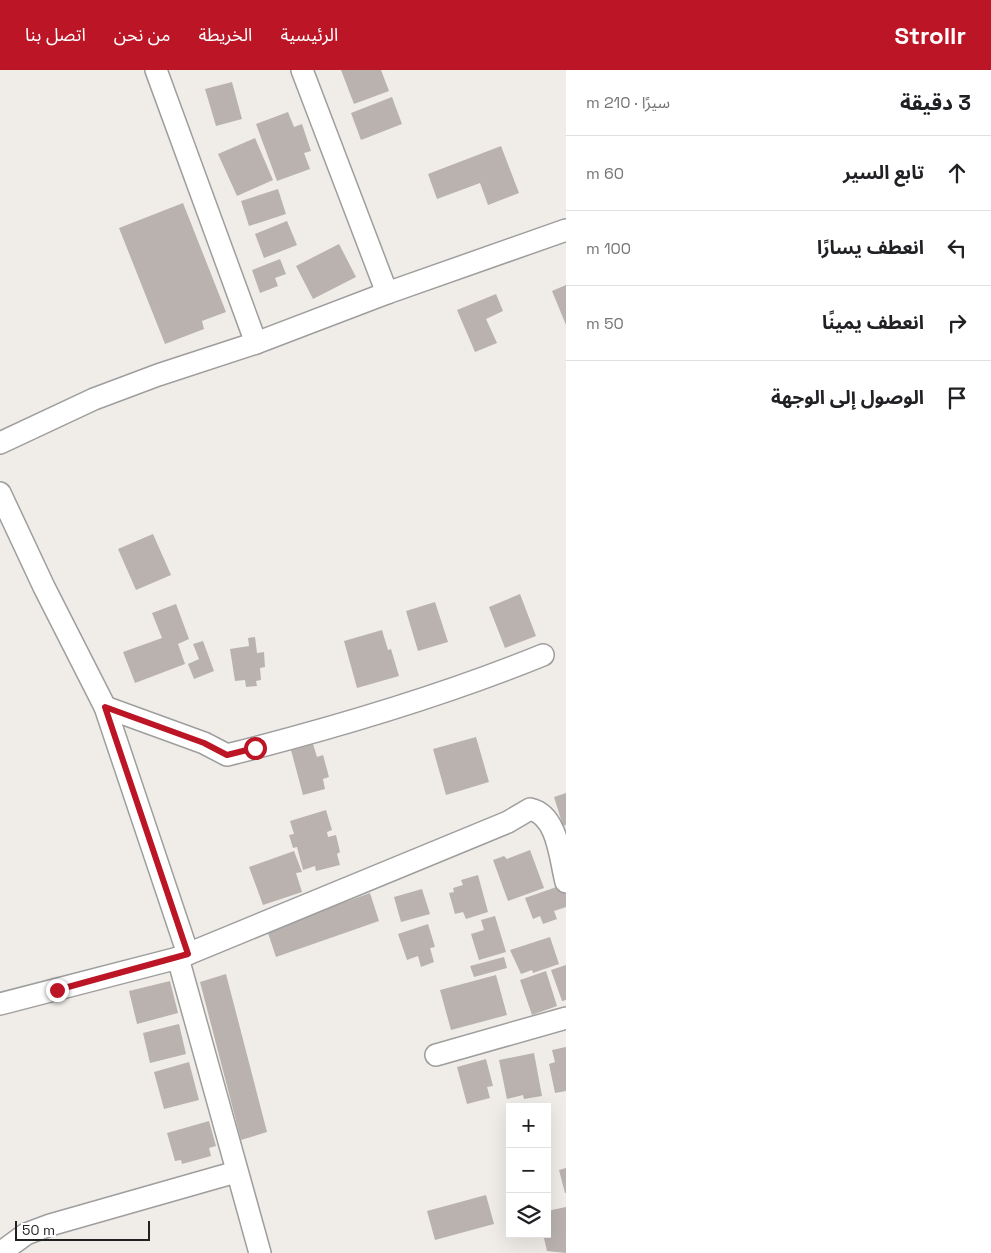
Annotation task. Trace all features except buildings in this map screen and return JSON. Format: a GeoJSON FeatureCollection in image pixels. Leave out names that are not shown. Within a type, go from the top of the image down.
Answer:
{"type":"FeatureCollection","features":[{"type":"Feature","properties":{"kind":"street"},"geometry":{"type":"LineString","coordinates":[[156,70],[256,344]]}},
{"type":"Feature","properties":{"kind":"street"},"geometry":{"type":"LineString","coordinates":[[302,70],[387,293]]}},
{"type":"Feature","properties":{"kind":"street"},"geometry":{"type":"LineString","coordinates":[[0,443],[94,400],[158,375],[256,344],[387,293],[566,230]]}},
{"type":"Feature","properties":{"kind":"street"},"geometry":{"type":"LineString","coordinates":[[0,493],[44,587],[105,707],[183,956],[236,1172],[260,1253]]}},
{"type":"Feature","properties":{"kind":"street"},"geometry":{"type":"LineString","coordinates":[[105,707],[204,743],[227,755],[417,702],[543,655]]}},
{"type":"Feature","properties":{"kind":"street"},"geometry":{"type":"LineString","coordinates":[[0,1004],[183,956],[508,822],[530,809],[539,811],[546,818],[552,829],[566,882]]}},
{"type":"Feature","properties":{"kind":"street"},"geometry":{"type":"LineString","coordinates":[[436,1055],[566,1018]]}},
{"type":"Feature","properties":{"kind":"street"},"geometry":{"type":"LineString","coordinates":[[0,1253],[26,1234],[50,1225],[236,1172]]}},
{"type":"Feature","properties":{"kind":"route"},"geometry":{"type":"LineString","coordinates":[[57,990],[188,954],[105,707],[204,743],[227,755],[255,748]]}}]}
